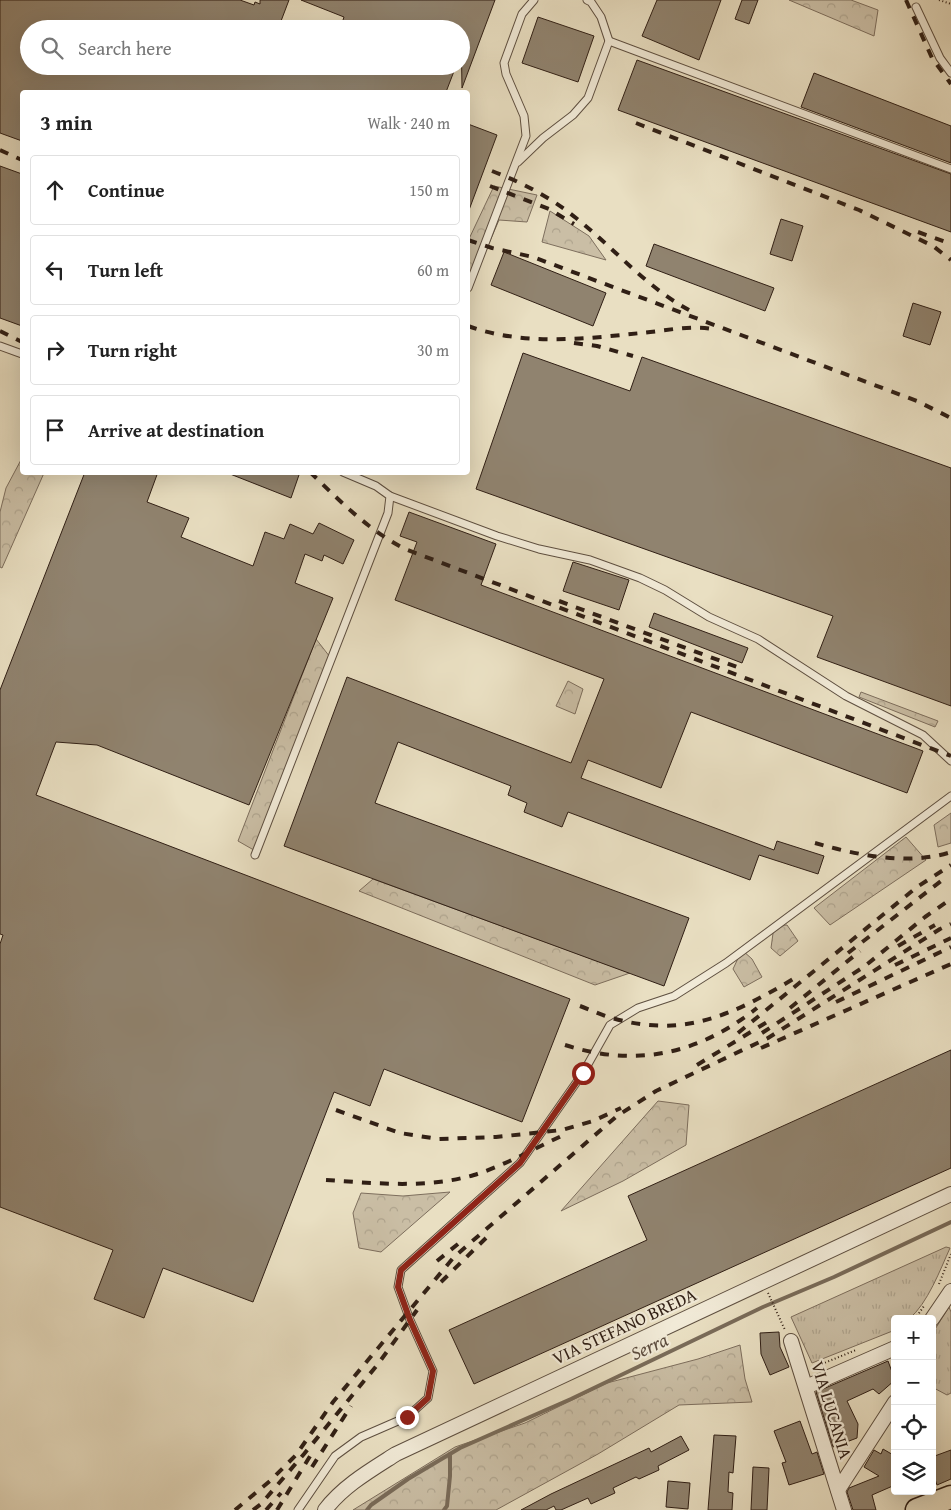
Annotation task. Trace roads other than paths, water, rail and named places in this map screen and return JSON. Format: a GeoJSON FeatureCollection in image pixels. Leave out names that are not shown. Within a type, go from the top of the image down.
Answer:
{"type":"FeatureCollection","features":[{"type":"Feature","properties":{"kind":"main road"},"geometry":{"type":"LineString","coordinates":[[917,1510],[951,1497]]}},
{"type":"Feature","properties":{"kind":"street","name":"VIA STEFANO BREDA"},"geometry":{"type":"LineString","coordinates":[[325,1510],[331,1502],[361,1477],[396,1454],[951,1194]]}},
{"type":"Feature","properties":{"kind":"street"},"geometry":{"type":"LineString","coordinates":[[934,1315],[945,1288]]}},
{"type":"Feature","properties":{"kind":"street","name":"VIA LUCANIA"},"geometry":{"type":"LineString","coordinates":[[791,1341],[844,1510]]}},
{"type":"Feature","properties":{"kind":"street"},"geometry":{"type":"LineString","coordinates":[[806,1387],[891,1350]]}},
{"type":"Feature","properties":{"kind":"street","name":"VIA LUCANIA"},"geometry":{"type":"LineString","coordinates":[[838,1490],[893,1405]]}},
{"type":"Feature","properties":{"kind":"lane"},"geometry":{"type":"LineString","coordinates":[[470,283],[526,136],[524,116],[506,74],[504,63],[522,14],[534,0]]}},
{"type":"Feature","properties":{"kind":"lane"},"geometry":{"type":"LineString","coordinates":[[516,164],[543,138],[573,115],[588,98],[609,41],[601,17],[591,2],[587,0]]}},
{"type":"Feature","properties":{"kind":"lane"},"geometry":{"type":"LineString","coordinates":[[916,7],[940,58],[951,73]]}},
{"type":"Feature","properties":{"kind":"lane"},"geometry":{"type":"LineString","coordinates":[[609,41],[951,169]]}},
{"type":"Feature","properties":{"kind":"lane"},"geometry":{"type":"LineString","coordinates":[[0,346],[20,353]]}},
{"type":"Feature","properties":{"kind":"lane"},"geometry":{"type":"LineString","coordinates":[[350,475],[376,486],[390,496],[497,536],[539,549],[590,560],[640,578],[665,590],[709,617],[758,639],[846,696],[923,735],[951,761]]}},
{"type":"Feature","properties":{"kind":"lane"},"geometry":{"type":"LineString","coordinates":[[255,854],[388,513],[390,496]]}},
{"type":"Feature","properties":{"kind":"lane"},"geometry":{"type":"LineString","coordinates":[[298,1510],[335,1456],[361,1437],[407,1417],[428,1398],[433,1371],[410,1320],[398,1287],[401,1270],[520,1163],[583,1073],[610,1025],[638,1008],[674,996],[726,963],[951,796]]}},
{"type":"Feature","properties":{"kind":"waterway","name":"Serra"},"geometry":{"type":"LineString","coordinates":[[367,1510],[371,1505],[408,1479],[460,1448],[571,1399],[763,1307],[834,1277],[951,1222]]}},
{"type":"Feature","properties":{"kind":"waterway"},"geometry":{"type":"LineString","coordinates":[[444,1510],[447,1506],[450,1454]]}},
{"type":"Feature","properties":{"kind":"railway"},"geometry":{"type":"LineString","coordinates":[[906,0],[932,58],[951,84]]}},
{"type":"Feature","properties":{"kind":"railway"},"geometry":{"type":"LineString","coordinates":[[636,123],[859,210],[933,246],[951,260]]}},
{"type":"Feature","properties":{"kind":"railway"},"geometry":{"type":"LineString","coordinates":[[0,150],[20,159]]}},
{"type":"Feature","properties":{"kind":"railway"},"geometry":{"type":"LineString","coordinates":[[492,171],[536,191],[566,210],[644,279],[673,301],[689,310]]}},
{"type":"Feature","properties":{"kind":"railway"},"geometry":{"type":"LineString","coordinates":[[490,186],[549,209],[574,224]]}},
{"type":"Feature","properties":{"kind":"railway"},"geometry":{"type":"LineString","coordinates":[[918,232],[951,244]]}},
{"type":"Feature","properties":{"kind":"railway"},"geometry":{"type":"LineString","coordinates":[[470,241],[492,248],[533,257],[917,401],[951,418]]}},
{"type":"Feature","properties":{"kind":"railway"},"geometry":{"type":"LineString","coordinates":[[470,327],[489,332],[532,339],[576,339],[689,328],[717,330]]}},
{"type":"Feature","properties":{"kind":"railway"},"geometry":{"type":"LineString","coordinates":[[0,331],[20,341]]}},
{"type":"Feature","properties":{"kind":"railway"},"geometry":{"type":"LineString","coordinates":[[574,343],[597,346],[633,356]]}},
{"type":"Feature","properties":{"kind":"railway"},"geometry":{"type":"LineString","coordinates":[[313,475],[367,524],[405,549],[951,756]]}},
{"type":"Feature","properties":{"kind":"railway"},"geometry":{"type":"LineString","coordinates":[[559,601],[737,667]]}},
{"type":"Feature","properties":{"kind":"railway"},"geometry":{"type":"LineString","coordinates":[[815,843],[865,855],[883,857],[918,858],[951,852]]}},
{"type":"Feature","properties":{"kind":"railway"},"geometry":{"type":"LineString","coordinates":[[738,1033],[917,887],[951,865]]}},
{"type":"Feature","properties":{"kind":"railway"},"geometry":{"type":"LineString","coordinates":[[848,953],[945,878]]}},
{"type":"Feature","properties":{"kind":"railway"},"geometry":{"type":"LineString","coordinates":[[762,1033],[865,966],[925,917],[951,899]]}},
{"type":"Feature","properties":{"kind":"railway"},"geometry":{"type":"LineString","coordinates":[[235,1510],[270,1481],[296,1455],[333,1402],[454,1257],[617,1116],[656,1091],[768,1038],[940,929],[951,924]]}},
{"type":"Feature","properties":{"kind":"railway"},"geometry":{"type":"LineString","coordinates":[[898,946],[935,925]]}},
{"type":"Feature","properties":{"kind":"railway"},"geometry":{"type":"LineString","coordinates":[[895,965],[951,938]]}},
{"type":"Feature","properties":{"kind":"railway"},"geometry":{"type":"LineString","coordinates":[[836,1002],[951,947]]}},
{"type":"Feature","properties":{"kind":"railway"},"geometry":{"type":"LineString","coordinates":[[790,1008],[860,951]]}},
{"type":"Feature","properties":{"kind":"railway"},"geometry":{"type":"LineString","coordinates":[[761,1048],[951,964]]}},
{"type":"Feature","properties":{"kind":"railway"},"geometry":{"type":"LineString","coordinates":[[580,1006],[608,1017],[638,1024],[663,1026],[686,1024],[730,1012],[795,978]]}},
{"type":"Feature","properties":{"kind":"railway"},"geometry":{"type":"LineString","coordinates":[[565,1045],[592,1052],[617,1055],[642,1056],[666,1052],[690,1046],[713,1036],[735,1024],[757,1008]]}},
{"type":"Feature","properties":{"kind":"railway"},"geometry":{"type":"LineString","coordinates":[[697,1065],[767,1022]]}},
{"type":"Feature","properties":{"kind":"railway"},"geometry":{"type":"LineString","coordinates":[[336,1110],[400,1133],[438,1139],[496,1137],[562,1130],[593,1121],[621,1108]]}},
{"type":"Feature","properties":{"kind":"railway"},"geometry":{"type":"LineString","coordinates":[[326,1180],[419,1184],[456,1179],[474,1175],[498,1166],[568,1133]]}},
{"type":"Feature","properties":{"kind":"railway"},"geometry":{"type":"LineString","coordinates":[[441,1282],[486,1238]]}},
{"type":"Feature","properties":{"kind":"railway"},"geometry":{"type":"LineString","coordinates":[[437,1261],[458,1244]]}},
{"type":"Feature","properties":{"kind":"railway"},"geometry":{"type":"LineString","coordinates":[[253,1510],[261,1504],[304,1454],[378,1364],[417,1310]]}},
{"type":"Feature","properties":{"kind":"railway"},"geometry":{"type":"LineString","coordinates":[[312,1467],[351,1406]]}},
{"type":"Feature","properties":{"kind":"railway"},"geometry":{"type":"LineString","coordinates":[[277,1510],[312,1453]]}},
{"type":"Feature","properties":{"kind":"railway"},"geometry":{"type":"LineString","coordinates":[[266,1510],[281,1493]]}}]}
